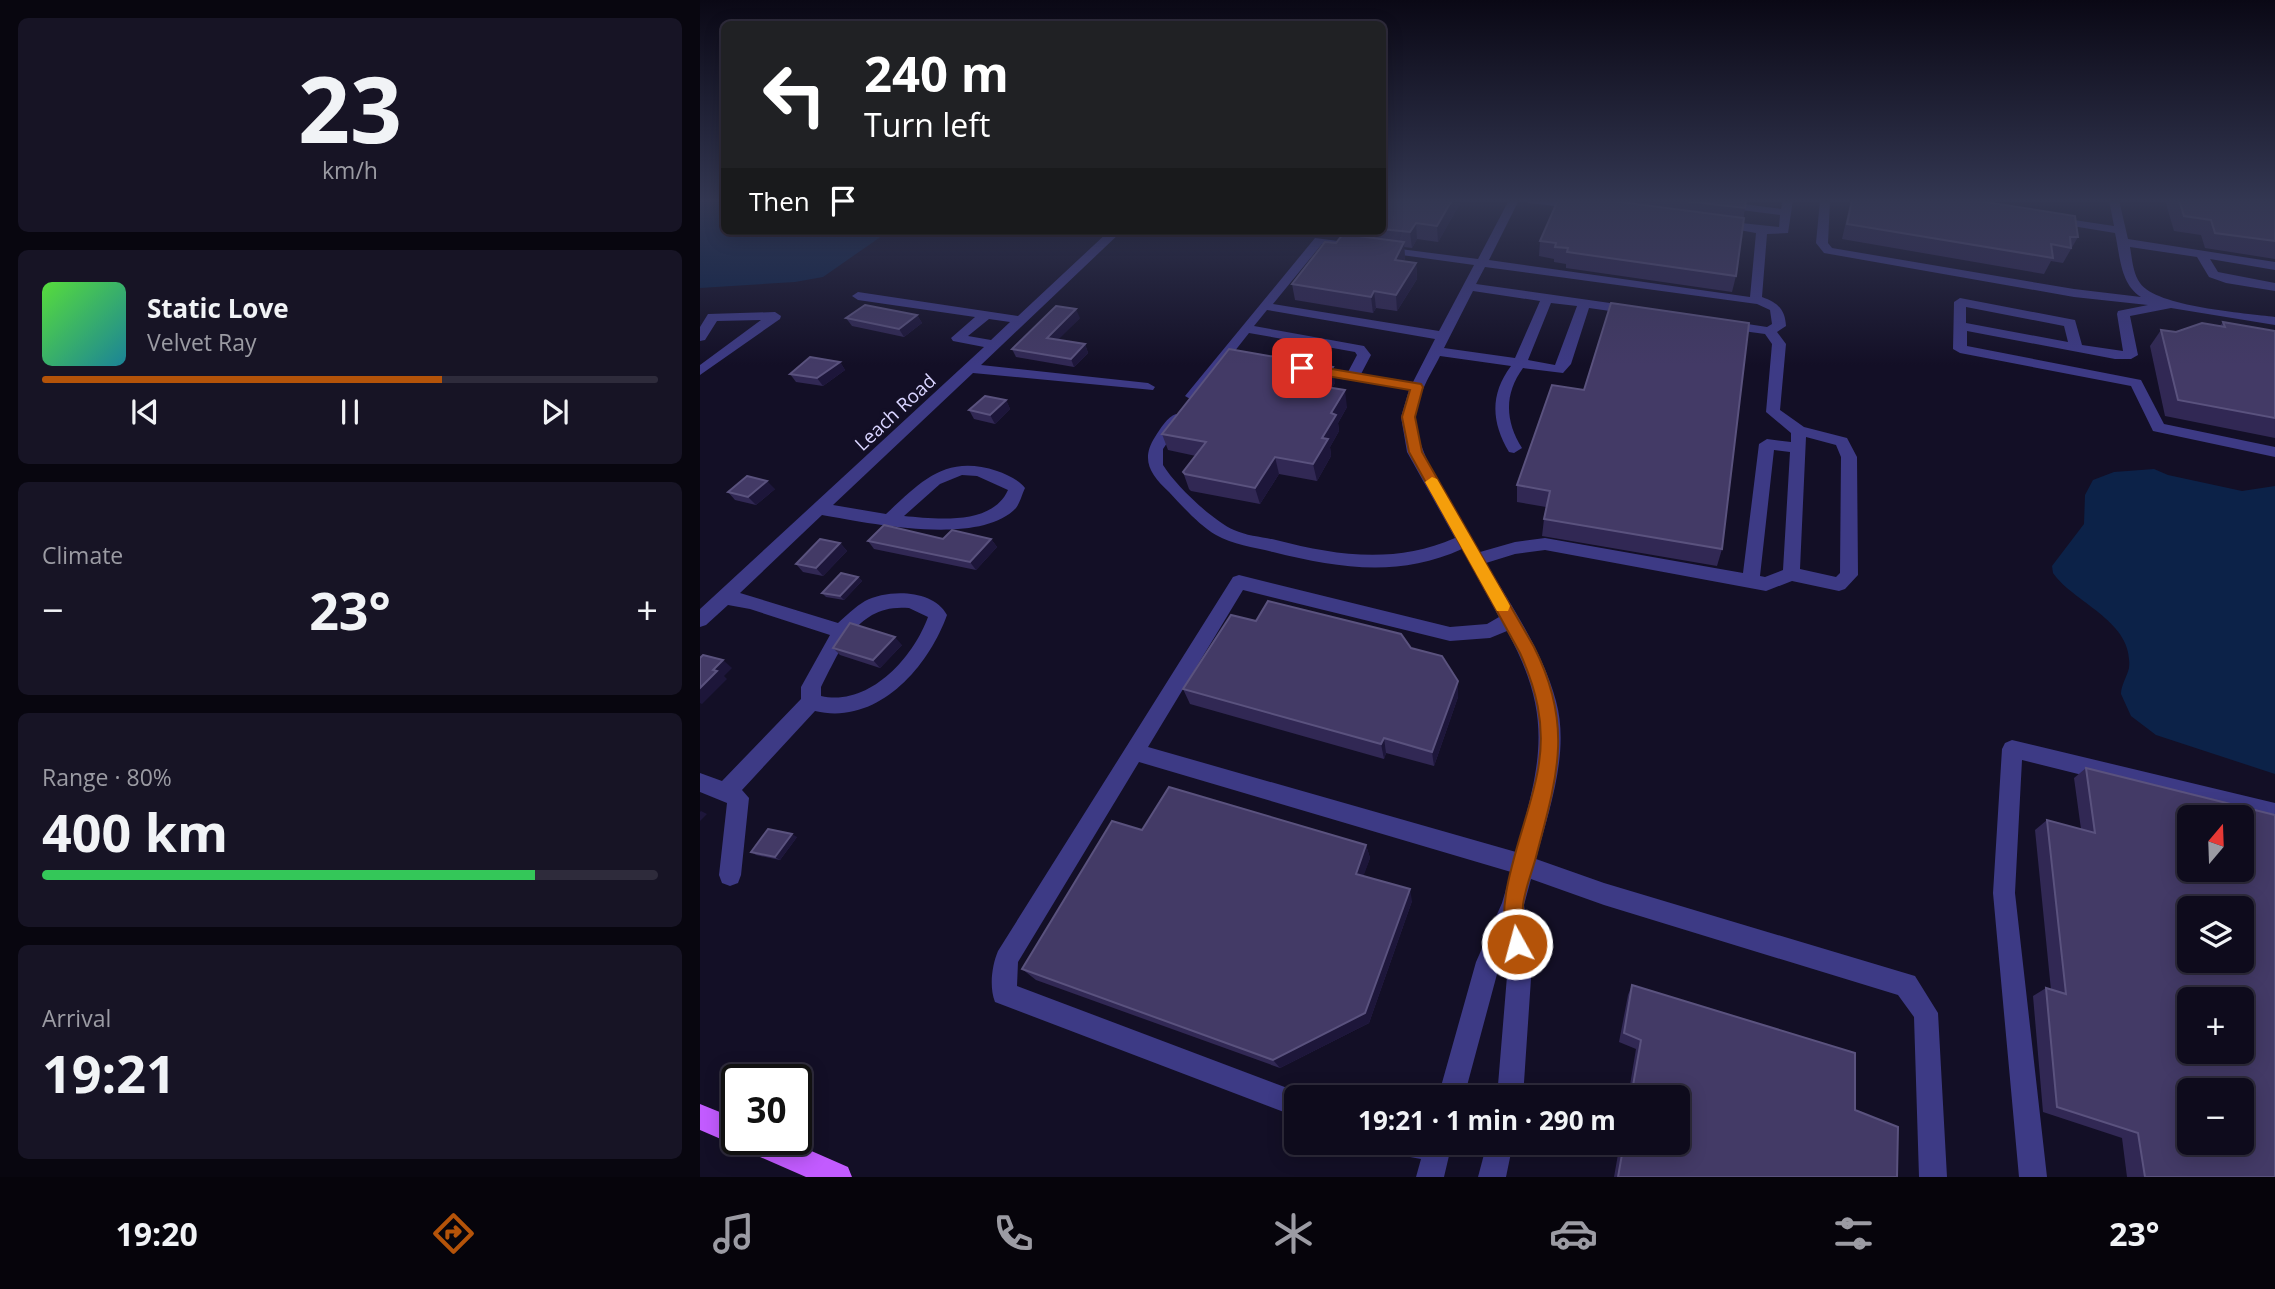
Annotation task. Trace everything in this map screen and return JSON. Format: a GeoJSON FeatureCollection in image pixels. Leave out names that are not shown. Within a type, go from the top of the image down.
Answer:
{"type":"FeatureCollection","features":[{"type":"Feature","properties":{"kind":"main road"},"geometry":{"type":"LineString","coordinates":[[700,1116],[721,1126]]}},
{"type":"Feature","properties":{"kind":"main road"},"geometry":{"type":"LineString","coordinates":[[788,1155],[838,1177]]}},
{"type":"Feature","properties":{"kind":"street","name":"Leach Road"},"geometry":{"type":"LineString","coordinates":[[700,620],[1090,255]]}},
{"type":"Feature","properties":{"kind":"street"},"geometry":{"type":"LineString","coordinates":[[1307,255],[1264,306],[1232,356],[1182,410],[1155,450],[1154,462],[1169,484],[1227,533],[1291,551],[1366,564],[1396,564],[1423,558],[1465,541]]}},
{"type":"Feature","properties":{"kind":"street"},"geometry":{"type":"LineString","coordinates":[[1430,255],[1753,301],[1756,299],[1775,308],[1780,314],[1779,326],[1769,331],[1719,324]]}},
{"type":"Feature","properties":{"kind":"street"},"geometry":{"type":"LineString","coordinates":[[1454,1085],[1488,962],[1513,905],[1545,787],[1550,732],[1547,702],[1540,679],[1422,464],[1410,437],[1408,417],[1417,387],[1486,255]]}},
{"type":"Feature","properties":{"kind":"street"},"geometry":{"type":"LineString","coordinates":[[1756,299],[1760,255]]}},
{"type":"Feature","properties":{"kind":"street"},"geometry":{"type":"LineString","coordinates":[[1851,255],[2074,293],[2172,304],[2275,321]]}},
{"type":"Feature","properties":{"kind":"street"},"geometry":{"type":"LineString","coordinates":[[2126,255],[2133,283],[2142,293],[2172,304]]}},
{"type":"Feature","properties":{"kind":"street"},"geometry":{"type":"LineString","coordinates":[[2202,255],[2213,274],[2226,279],[2275,287]]}},
{"type":"Feature","properties":{"kind":"street"},"geometry":{"type":"LineString","coordinates":[[2207,255],[2275,265]]}},
{"type":"Feature","properties":{"kind":"street"},"geometry":{"type":"LineString","coordinates":[[1468,287],[1643,312]]}},
{"type":"Feature","properties":{"kind":"street"},"geometry":{"type":"LineString","coordinates":[[858,296],[1021,320]]}},
{"type":"Feature","properties":{"kind":"street"},"geometry":{"type":"LineString","coordinates":[[1514,448],[1503,432],[1500,406],[1512,373],[1520,363],[1547,298]]}},
{"type":"Feature","properties":{"kind":"street"},"geometry":{"type":"LineString","coordinates":[[2076,348],[2070,323],[1960,302],[1960,349],[2136,383]]}},
{"type":"Feature","properties":{"kind":"street"},"geometry":{"type":"LineString","coordinates":[[1264,306],[1558,370],[1564,364],[1584,304]]}},
{"type":"Feature","properties":{"kind":"street"},"geometry":{"type":"LineString","coordinates":[[2172,304],[2123,314],[2136,383],[2158,428],[2275,452]]}},
{"type":"Feature","properties":{"kind":"street"},"geometry":{"type":"LineString","coordinates":[[986,314],[958,338],[994,345]]}},
{"type":"Feature","properties":{"kind":"street"},"geometry":{"type":"LineString","coordinates":[[700,337],[713,317],[775,316],[700,371]]}},
{"type":"Feature","properties":{"kind":"street"},"geometry":{"type":"LineString","coordinates":[[1960,326],[2115,355],[2131,355]]}},
{"type":"Feature","properties":{"kind":"street"},"geometry":{"type":"LineString","coordinates":[[1247,329],[1359,349],[1364,355],[1353,377]]}},
{"type":"Feature","properties":{"kind":"street"},"geometry":{"type":"LineString","coordinates":[[1476,560],[1515,548],[1545,544],[1766,584],[1791,574],[1839,584],[1849,575],[1849,457],[1842,441],[1799,431],[1773,412],[1779,344],[1769,331]]}},
{"type":"Feature","properties":{"kind":"street"},"geometry":{"type":"LineString","coordinates":[[970,368],[1148,387]]}},
{"type":"Feature","properties":{"kind":"street"},"geometry":{"type":"LineString","coordinates":[[1302,368],[1417,387]]}},
{"type":"Feature","properties":{"kind":"street"},"geometry":{"type":"LineString","coordinates":[[1791,574],[1799,431]]}},
{"type":"Feature","properties":{"kind":"street"},"geometry":{"type":"LineString","coordinates":[[1751,581],[1766,443],[1798,448]]}},
{"type":"Feature","properties":{"kind":"street"},"geometry":{"type":"LineString","coordinates":[[820,509],[890,519],[947,524],[981,519],[1010,505],[1017,488],[1000,477],[962,468],[934,480],[890,519]]}},
{"type":"Feature","properties":{"kind":"street"},"geometry":{"type":"LineString","coordinates":[[1284,1099],[1004,993],[1006,959],[1239,582],[1450,634],[1490,631],[1510,620]]}},
{"type":"Feature","properties":{"kind":"street"},"geometry":{"type":"LineString","coordinates":[[724,597],[750,602],[841,631]]}},
{"type":"Feature","properties":{"kind":"street"},"geometry":{"type":"LineString","coordinates":[[724,793],[811,702],[811,687],[841,631],[874,604],[904,600],[928,604],[938,615],[935,629],[905,671],[874,696],[852,705],[825,708],[811,702]]}},
{"type":"Feature","properties":{"kind":"street"},"geometry":{"type":"LineString","coordinates":[[2033,1177],[2004,893],[2012,749],[2275,813]]}},
{"type":"Feature","properties":{"kind":"street"},"geometry":{"type":"LineString","coordinates":[[1134,751],[1491,853],[1523,867],[1604,894],[1906,985],[1926,1013],[1933,1177]]}},
{"type":"Feature","properties":{"kind":"street"},"geometry":{"type":"LineString","coordinates":[[700,782],[738,798],[730,875]]}},
{"type":"Feature","properties":{"kind":"street"},"geometry":{"type":"LineString","coordinates":[[1511,1085],[1520,964],[1513,905]]}},
{"type":"Feature","properties":{"kind":"street"},"geometry":{"type":"LineString","coordinates":[[1430,1177],[1436,1155]]}},
{"type":"Feature","properties":{"kind":"street"},"geometry":{"type":"LineString","coordinates":[[1492,1177],[1497,1155]]}},
{"type":"Feature","properties":{"kind":"water"},"geometry":{"type":"Polygon","coordinates":[[[700,255],[855,255],[823,277],[795,282],[700,288],[700,255]]]}},
{"type":"Feature","properties":{"kind":"water"},"geometry":{"type":"Polygon","coordinates":[[[2154,469],[2168,475],[2242,491],[2275,486],[2275,774],[2156,735],[2131,716],[2121,694],[2129,668],[2128,652],[2122,638],[2113,625],[2053,573],[2052,566],[2084,524],[2085,495],[2093,480],[2114,472],[2154,469]]]}},
{"type":"Feature","properties":{"kind":"building"},"geometry":{"type":"Polygon","coordinates":[[[1315,255],[1398,255],[1395,260],[1416,263],[1396,295],[1374,291],[1371,297],[1292,284],[1315,255]]]}},
{"type":"Feature","properties":{"kind":"building"},"geometry":{"type":"Polygon","coordinates":[[[1588,255],[1739,255],[1736,276],[1588,255]]]}},
{"type":"Feature","properties":{"kind":"building"},"geometry":{"type":"Polygon","coordinates":[[[1611,303],[1749,323],[1722,549],[1544,519],[1550,491],[1517,485],[1552,385],[1584,390],[1611,303]]]}},
{"type":"Feature","properties":{"kind":"building"},"geometry":{"type":"Polygon","coordinates":[[[865,305],[917,315],[899,329],[846,318],[865,305]]]}},
{"type":"Feature","properties":{"kind":"building"},"geometry":{"type":"Polygon","coordinates":[[[1056,306],[1076,309],[1047,338],[1085,344],[1071,359],[1012,349],[1056,306]]]}},
{"type":"Feature","properties":{"kind":"building"},"geometry":{"type":"Polygon","coordinates":[[[2223,322],[2275,331],[2275,418],[2178,400],[2161,330],[2176,332],[2202,323],[2225,327],[2223,322]]]}},
{"type":"Feature","properties":{"kind":"building"},"geometry":{"type":"Polygon","coordinates":[[[1229,349],[1333,367],[1320,386],[1345,390],[1331,413],[1336,415],[1322,438],[1328,439],[1313,464],[1275,457],[1255,488],[1183,472],[1206,442],[1162,434],[1229,349]]]}},
{"type":"Feature","properties":{"kind":"building"},"geometry":{"type":"Polygon","coordinates":[[[810,357],[840,362],[817,378],[790,374],[810,357]]]}},
{"type":"Feature","properties":{"kind":"building"},"geometry":{"type":"Polygon","coordinates":[[[985,396],[1006,400],[990,415],[969,410],[985,396]]]}},
{"type":"Feature","properties":{"kind":"building"},"geometry":{"type":"Polygon","coordinates":[[[747,476],[767,481],[748,497],[728,492],[747,476]]]}},
{"type":"Feature","properties":{"kind":"building"},"geometry":{"type":"Polygon","coordinates":[[[884,525],[943,539],[952,530],[991,539],[970,562],[868,541],[884,525]]]}},
{"type":"Feature","properties":{"kind":"building"},"geometry":{"type":"Polygon","coordinates":[[[820,539],[840,543],[816,568],[796,564],[820,539]]]}},
{"type":"Feature","properties":{"kind":"building"},"geometry":{"type":"Polygon","coordinates":[[[841,573],[858,577],[840,596],[822,593],[841,573]]]}},
{"type":"Feature","properties":{"kind":"building"},"geometry":{"type":"Polygon","coordinates":[[[1268,601],[1401,634],[1411,648],[1442,656],[1458,681],[1432,752],[1384,738],[1381,744],[1183,689],[1231,615],[1256,621],[1268,601]]]}},
{"type":"Feature","properties":{"kind":"building"},"geometry":{"type":"Polygon","coordinates":[[[850,623],[895,637],[873,660],[833,648],[850,623]]]}},
{"type":"Feature","properties":{"kind":"building"},"geometry":{"type":"Polygon","coordinates":[[[703,655],[723,660],[713,670],[717,671],[700,688],[700,658],[703,655]]]}},
{"type":"Feature","properties":{"kind":"building"},"geometry":{"type":"Polygon","coordinates":[[[2086,768],[2235,805],[2177,805],[2177,882],[2254,882],[2254,810],[2275,815],[2275,1177],[2145,1177],[2138,1133],[2057,1107],[2046,988],[2066,994],[2047,820],[2095,833],[2086,768]]]}},
{"type":"Feature","properties":{"kind":"building"},"geometry":{"type":"Polygon","coordinates":[[[1169,787],[1366,845],[1356,874],[1410,889],[1365,1013],[1273,1060],[1022,969],[1112,821],[1142,830],[1169,787]]]}},
{"type":"Feature","properties":{"kind":"building"},"geometry":{"type":"Polygon","coordinates":[[[768,829],[792,834],[775,857],[751,852],[768,829]]]}},
{"type":"Feature","properties":{"kind":"building"},"geometry":{"type":"Polygon","coordinates":[[[1632,985],[1855,1053],[1855,1110],[1898,1127],[1897,1177],[1618,1177],[1622,1155],[1690,1155],[1690,1085],[1633,1085],[1641,1040],[1624,1033],[1632,985]]]}},
{"type":"Feature","properties":{"kind":"slow traffic"},"geometry":{"type":"LineString","coordinates":[[1432,482],[1502,606]]}},
{"type":"Feature","properties":{"kind":"route"},"geometry":{"type":"LineString","coordinates":[[1302,368],[1417,387],[1408,417],[1410,437],[1416,452],[1528,652],[1540,679],[1547,702],[1549,761],[1545,787],[1513,905],[1517,944]]}}]}
